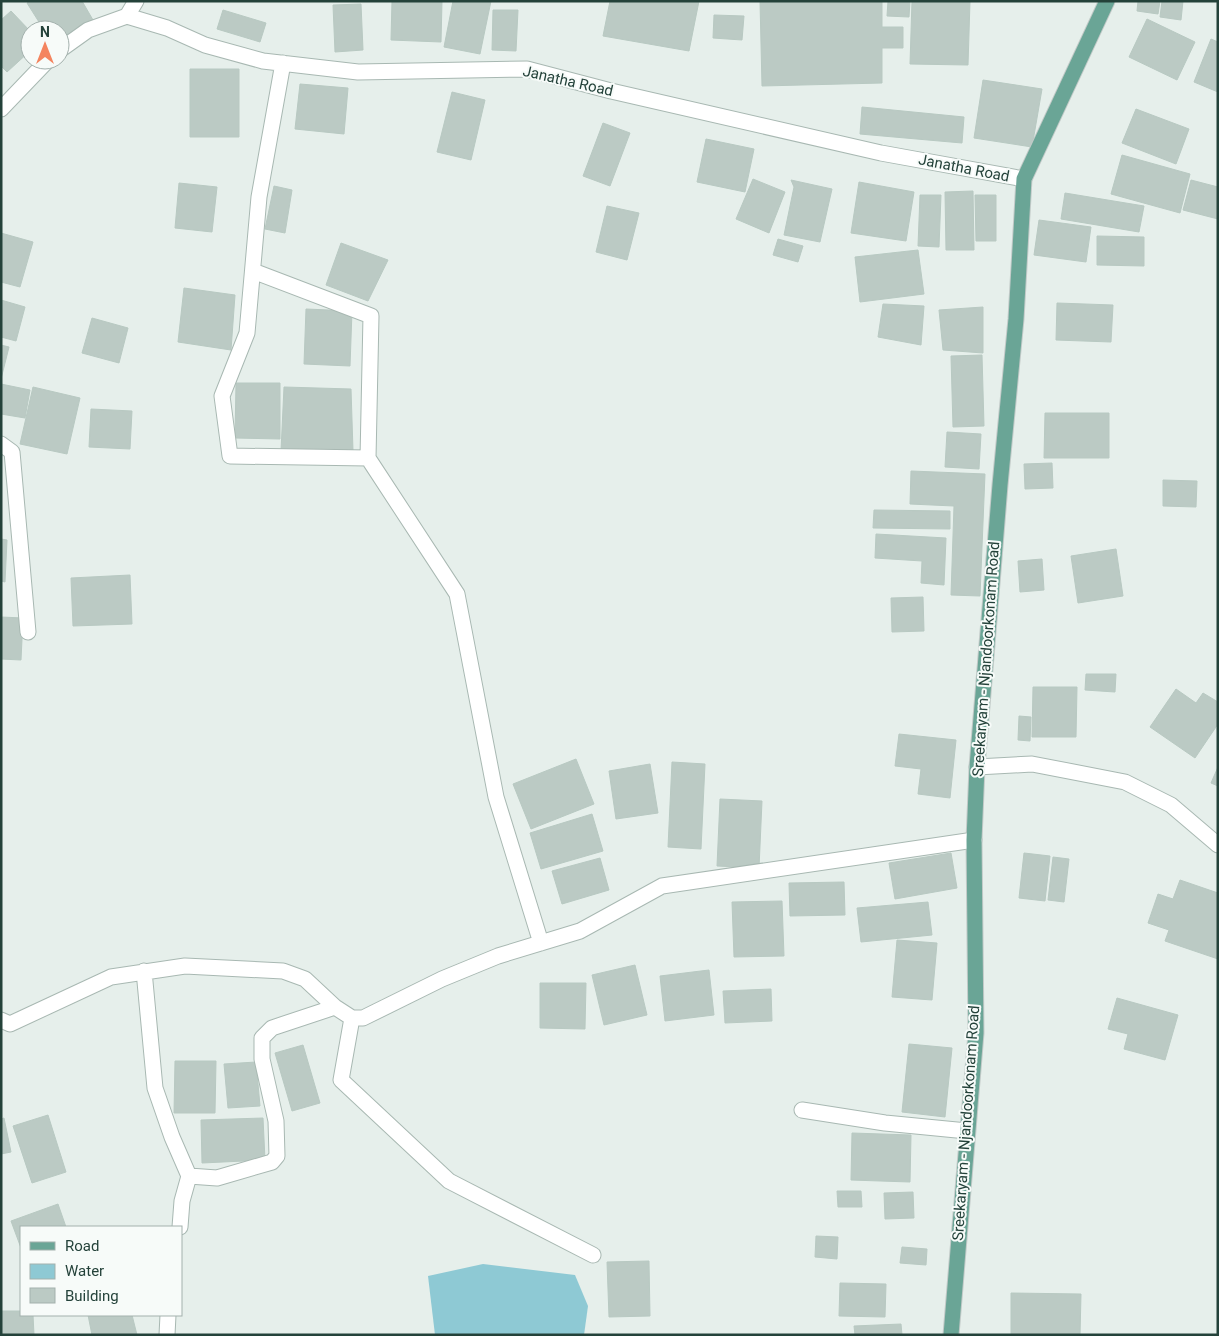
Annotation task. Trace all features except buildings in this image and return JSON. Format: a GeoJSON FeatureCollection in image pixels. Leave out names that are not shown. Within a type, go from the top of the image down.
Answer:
{"type":"FeatureCollection","features":[{"type":"Feature","properties":{"kind":"main road","name":"Sreekaryam - Njandoorkonam Road"},"geometry":{"type":"LineString","coordinates":[[952,1335],[976,1033],[974,840],[977,768],[1000,485],[1016,319],[1024,179],[1108,1]]}},
{"type":"Feature","properties":{"kind":"street"},"geometry":{"type":"LineString","coordinates":[[70,43],[88,30],[127,16],[136,1]]}},
{"type":"Feature","properties":{"kind":"street","name":"Janatha Road"},"geometry":{"type":"LineString","coordinates":[[127,16],[167,28],[205,45],[263,61],[358,72],[527,69],[862,148],[1024,179]]}},
{"type":"Feature","properties":{"kind":"street"},"geometry":{"type":"LineString","coordinates":[[283,63],[259,197],[247,333],[222,396],[230,456],[368,458]]}},
{"type":"Feature","properties":{"kind":"street"},"geometry":{"type":"LineString","coordinates":[[1,109],[38,70]]}},
{"type":"Feature","properties":{"kind":"street"},"geometry":{"type":"LineString","coordinates":[[253,271],[371,316],[368,458],[457,594],[496,797],[541,943]]}},
{"type":"Feature","properties":{"kind":"street"},"geometry":{"type":"LineString","coordinates":[[1,444],[12,452],[28,632]]}},
{"type":"Feature","properties":{"kind":"street"},"geometry":{"type":"LineString","coordinates":[[977,768],[1032,764],[1125,782],[1170,806],[1218,845]]}},
{"type":"Feature","properties":{"kind":"street"},"geometry":{"type":"LineString","coordinates":[[1,1020],[10,1024],[111,977],[185,966],[283,971],[305,979],[334,1007],[352,1018],[363,1018],[442,979],[498,956],[580,931],[662,886],[974,840]]}},
{"type":"Feature","properties":{"kind":"street"},"geometry":{"type":"LineString","coordinates":[[144,971],[154,1088],[189,1176],[182,1201],[180,1226]]}},
{"type":"Feature","properties":{"kind":"street"},"geometry":{"type":"LineString","coordinates":[[189,1176],[217,1178],[272,1162],[277,1156],[276,1121],[262,1059],[262,1038],[272,1028],[334,1007]]}},
{"type":"Feature","properties":{"kind":"street"},"geometry":{"type":"LineString","coordinates":[[352,1018],[341,1080],[450,1181],[593,1255]]}},
{"type":"Feature","properties":{"kind":"street"},"geometry":{"type":"LineString","coordinates":[[802,1110],[885,1123],[967,1131]]}},
{"type":"Feature","properties":{"kind":"street"},"geometry":{"type":"LineString","coordinates":[[167,1335],[168,1316]]}},
{"type":"Feature","properties":{"kind":"water"},"geometry":{"type":"Polygon","coordinates":[[[483,1264],[575,1275],[588,1306],[584,1335],[435,1335],[428,1276],[483,1264]]]}}]}
